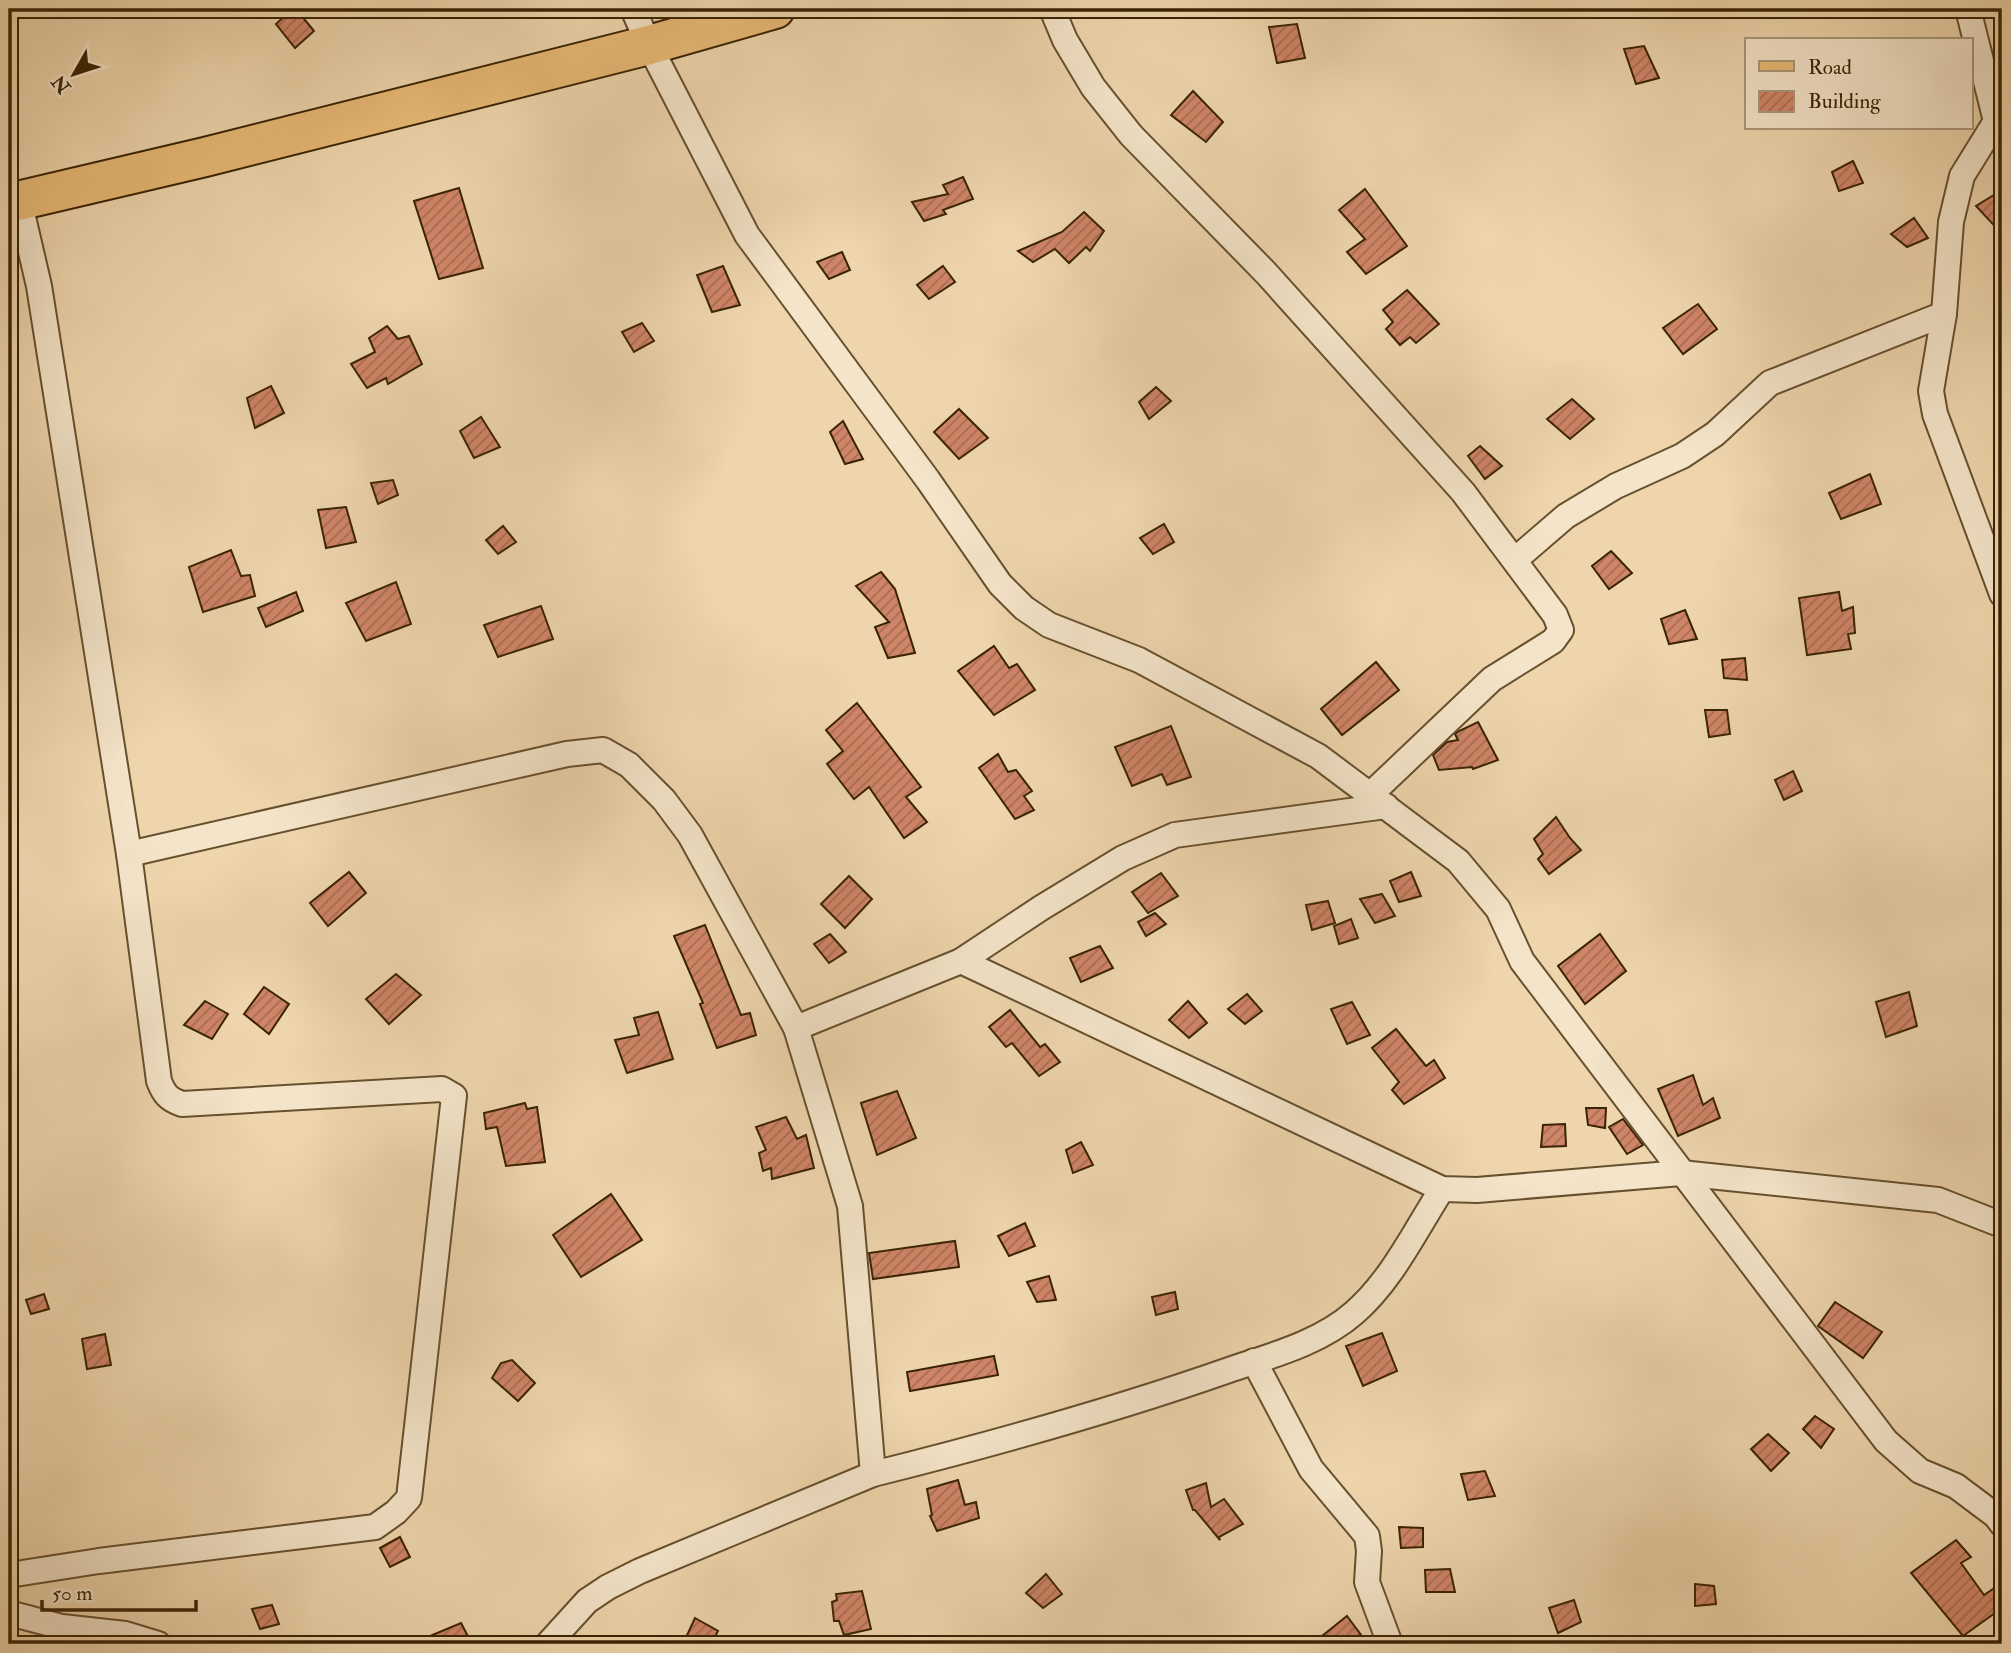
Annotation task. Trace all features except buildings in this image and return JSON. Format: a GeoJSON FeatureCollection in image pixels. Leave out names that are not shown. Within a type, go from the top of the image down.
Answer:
{"type":"FeatureCollection","features":[{"type":"Feature","properties":{"kind":"main road"},"geometry":{"type":"LineString","coordinates":[[14,201],[205,157],[649,45],[775,9]]}},
{"type":"Feature","properties":{"kind":"street"},"geometry":{"type":"LineString","coordinates":[[633,9],[747,236],[928,480],[1000,584],[1024,608],[1049,625],[1139,660],[1318,756],[1458,861],[1498,909],[1522,961],[1886,1441],[1920,1471],[1956,1486],[1996,1516],[2002,1524]]}},
{"type":"Feature","properties":{"kind":"street"},"geometry":{"type":"LineString","coordinates":[[796,1028],[961,961],[1123,858],[1175,835],[1378,800],[1492,679],[1553,641],[1561,630],[1556,615],[1463,492],[1266,273],[1131,135],[1093,87],[1065,40],[1052,9]]}},
{"type":"Feature","properties":{"kind":"street"},"geometry":{"type":"LineString","coordinates":[[1968,9],[1999,127],[1962,176],[1951,222],[1944,314],[1931,391],[1935,414],[2002,594]]}},
{"type":"Feature","properties":{"kind":"street"},"geometry":{"type":"LineString","coordinates":[[9,1575],[99,1561],[375,1527],[409,1498],[454,1096],[442,1089],[182,1104],[170,1100],[163,1093],[159,1081],[129,854],[39,286],[14,201]]}},
{"type":"Feature","properties":{"kind":"street"},"geometry":{"type":"LineString","coordinates":[[1516,559],[1566,516],[1616,486],[1682,456],[1715,434],[1770,383],[1944,314]]}},
{"type":"Feature","properties":{"kind":"street"},"geometry":{"type":"LineString","coordinates":[[129,854],[568,754],[603,750],[629,765],[664,800],[690,835],[796,1028],[850,1206],[873,1474]]}},
{"type":"Feature","properties":{"kind":"street"},"geometry":{"type":"LineString","coordinates":[[961,961],[1442,1189],[1477,1190],[1681,1173],[1938,1200],[2002,1225]]}},
{"type":"Feature","properties":{"kind":"street"},"geometry":{"type":"LineString","coordinates":[[548,1644],[587,1601],[608,1587],[640,1571],[873,1474],[1007,1440],[1154,1396],[1316,1338],[1352,1315],[1381,1286],[1442,1189]]}},
{"type":"Feature","properties":{"kind":"street"},"geometry":{"type":"LineString","coordinates":[[1254,1361],[1311,1469],[1367,1536],[1367,1582],[1390,1644]]}},
{"type":"Feature","properties":{"kind":"street"},"geometry":{"type":"LineString","coordinates":[[9,1613],[62,1627],[125,1634],[158,1644]]}}]}
